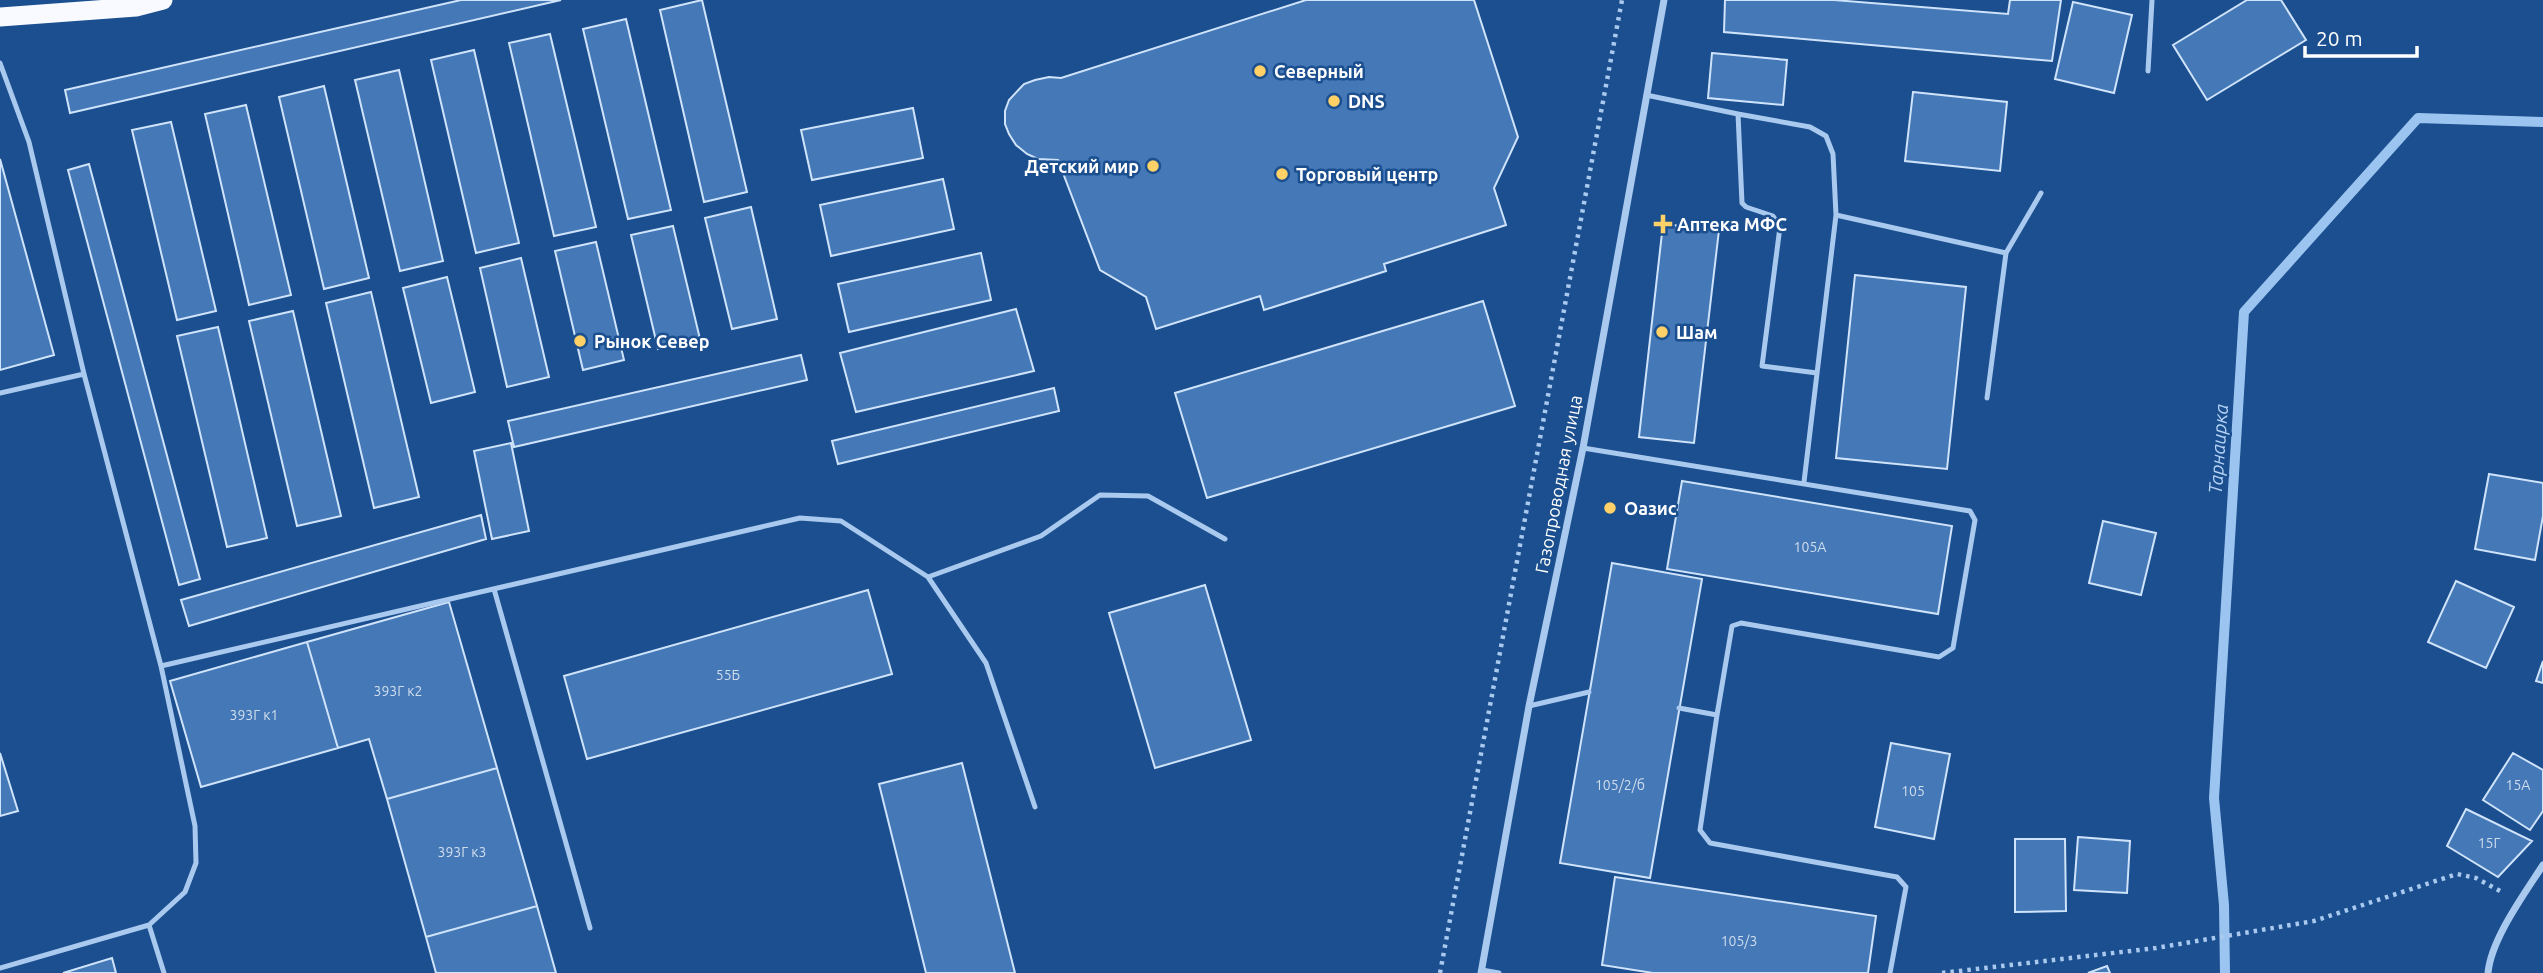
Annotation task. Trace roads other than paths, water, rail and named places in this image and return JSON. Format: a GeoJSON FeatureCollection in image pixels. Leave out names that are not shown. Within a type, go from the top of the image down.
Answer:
{"type":"FeatureCollection","features":[{"type":"Feature","properties":{"kind":"highway"},"geometry":{"type":"LineString","coordinates":[[0,17],[135,7],[163,0]]}},
{"type":"Feature","properties":{"kind":"street","name":"Газопроводная улица"},"geometry":{"type":"LineString","coordinates":[[1482,972],[1529,706],[1583,448],[1664,0]]}},
{"type":"Feature","properties":{"kind":"street"},"geometry":{"type":"LineString","coordinates":[[2488,973],[2489,964],[2509,918],[2543,865]]}},
{"type":"Feature","properties":{"kind":"lane"},"geometry":{"type":"LineString","coordinates":[[2148,71],[2152,0]]}},
{"type":"Feature","properties":{"kind":"lane"},"geometry":{"type":"LineString","coordinates":[[0,63],[29,142],[84,374],[161,666],[195,826],[196,863],[185,892],[149,925],[0,968]]}},
{"type":"Feature","properties":{"kind":"lane"},"geometry":{"type":"LineString","coordinates":[[1646,95],[1810,127],[1826,136],[1833,154],[1836,215],[1804,482]]}},
{"type":"Feature","properties":{"kind":"lane"},"geometry":{"type":"LineString","coordinates":[[1738,114],[1742,203],[1746,207],[1773,216],[1780,227],[1762,366],[1817,373]]}},
{"type":"Feature","properties":{"kind":"lane"},"geometry":{"type":"LineString","coordinates":[[1987,398],[2006,253],[2041,193]]}},
{"type":"Feature","properties":{"kind":"lane"},"geometry":{"type":"LineString","coordinates":[[1836,215],[2006,253]]}},
{"type":"Feature","properties":{"kind":"lane"},"geometry":{"type":"LineString","coordinates":[[0,393],[84,374]]}},
{"type":"Feature","properties":{"kind":"lane"},"geometry":{"type":"LineString","coordinates":[[1583,448],[1970,511],[1975,520],[1953,648],[1939,657],[1741,623],[1732,626],[1700,830],[1710,843],[1897,877],[1906,887],[1890,973]]}},
{"type":"Feature","properties":{"kind":"lane"},"geometry":{"type":"LineString","coordinates":[[928,577],[1041,536],[1100,495],[1148,496],[1225,539]]}},
{"type":"Feature","properties":{"kind":"lane"},"geometry":{"type":"LineString","coordinates":[[161,666],[800,518],[841,521],[928,577],[986,663],[1035,807]]}},
{"type":"Feature","properties":{"kind":"lane"},"geometry":{"type":"LineString","coordinates":[[494,589],[590,928]]}},
{"type":"Feature","properties":{"kind":"lane"},"geometry":{"type":"LineString","coordinates":[[1529,706],[1589,692]]}},
{"type":"Feature","properties":{"kind":"lane"},"geometry":{"type":"LineString","coordinates":[[1679,708],[1717,715]]}},
{"type":"Feature","properties":{"kind":"lane"},"geometry":{"type":"LineString","coordinates":[[149,925],[164,973]]}},
{"type":"Feature","properties":{"kind":"lane"},"geometry":{"type":"LineString","coordinates":[[1482,972],[1499,973]]}},
{"type":"Feature","properties":{"kind":"waterway","name":"Тарнаирка"},"geometry":{"type":"LineString","coordinates":[[2225,973],[2224,905],[2214,798],[2244,312],[2418,118],[2543,122]]}},
{"type":"Feature","properties":{"kind":"place","name":"Северный"},"geometry":{"type":"Point","coordinates":[1260,71]}},
{"type":"Feature","properties":{"kind":"place","name":"DNS"},"geometry":{"type":"Point","coordinates":[1334,101]}},
{"type":"Feature","properties":{"kind":"place","name":"Детский мир"},"geometry":{"type":"Point","coordinates":[1153,166]}},
{"type":"Feature","properties":{"kind":"place","name":"Торговый центр"},"geometry":{"type":"Point","coordinates":[1282,174]}},
{"type":"Feature","properties":{"kind":"place","name":"Аптека МФС"},"geometry":{"type":"Point","coordinates":[1663,224]}},
{"type":"Feature","properties":{"kind":"place","name":"Шам"},"geometry":{"type":"Point","coordinates":[1662,332]}},
{"type":"Feature","properties":{"kind":"place","name":"Рынок Север"},"geometry":{"type":"Point","coordinates":[580,341]}},
{"type":"Feature","properties":{"kind":"place","name":"Оазис"},"geometry":{"type":"Point","coordinates":[1610,508]}}]}
